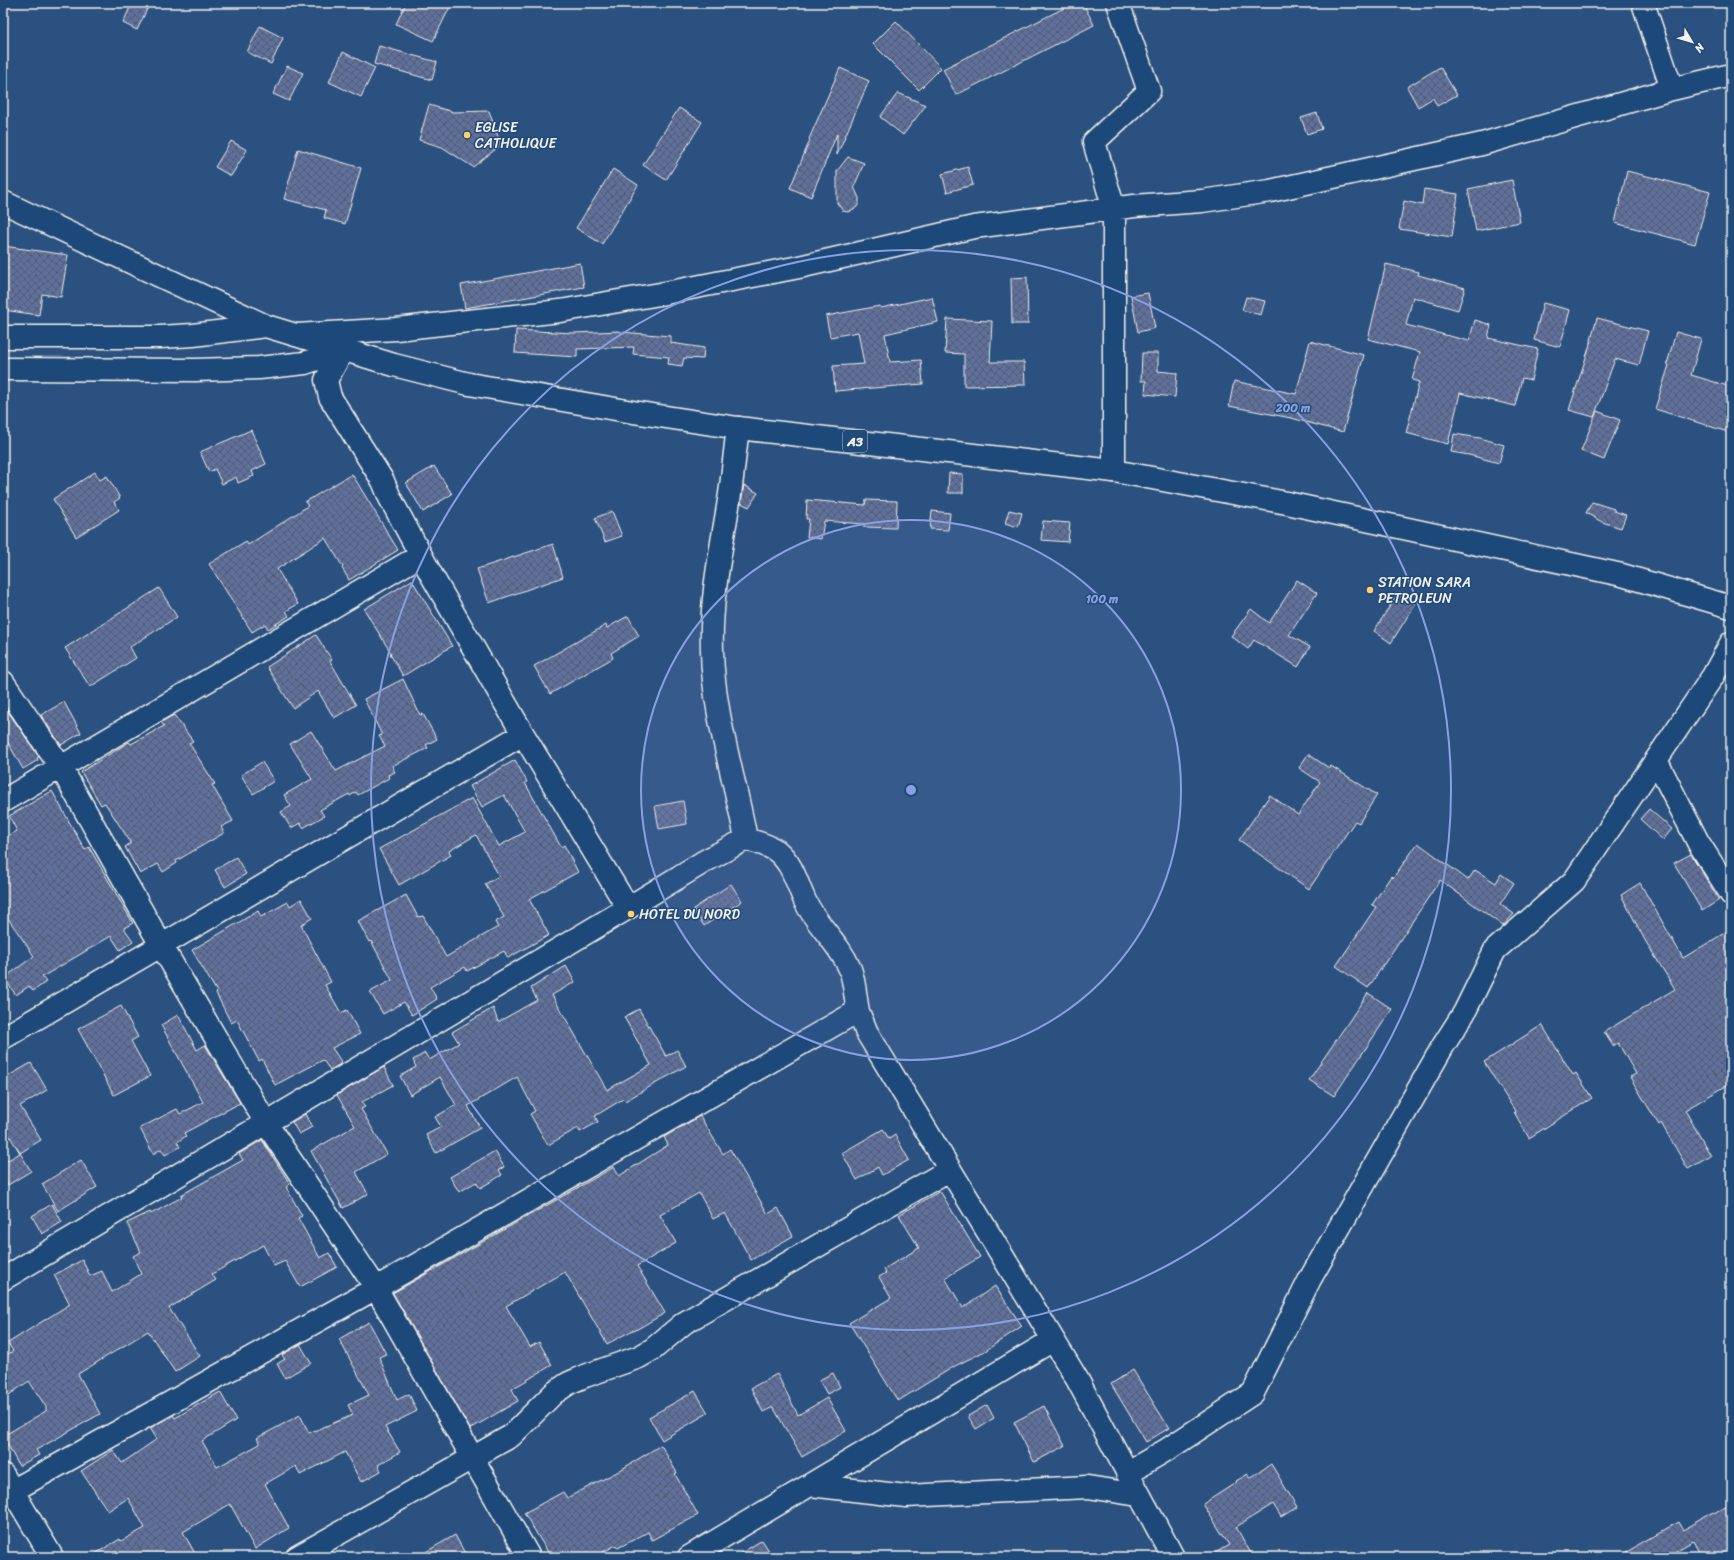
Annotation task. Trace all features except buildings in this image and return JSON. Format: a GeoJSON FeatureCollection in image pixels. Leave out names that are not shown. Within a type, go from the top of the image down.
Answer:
{"type":"FeatureCollection","features":[{"type":"Feature","properties":{"kind":"main road"},"geometry":{"type":"LineString","coordinates":[[1114,470],[1114,209],[1094,142],[1149,91],[1118,3]]}},
{"type":"Feature","properties":{"kind":"main road"},"geometry":{"type":"LineString","coordinates":[[1643,3],[1672,88]]}},
{"type":"Feature","properties":{"kind":"main road"},"geometry":{"type":"LineString","coordinates":[[296,335],[396,329],[560,311],[660,294],[799,267],[974,227],[1114,209],[1202,201],[1270,191],[1482,144],[1672,88],[1731,75]]}},
{"type":"Feature","properties":{"kind":"main road","name":"A3"},"geometry":{"type":"LineString","coordinates":[[3,202],[266,326],[394,365],[468,384],[738,428],[1114,470],[1287,503],[1622,575],[1731,606]]}},
{"type":"Feature","properties":{"kind":"main road"},"geometry":{"type":"LineString","coordinates":[[3,337],[160,337],[193,335],[266,326]]}},
{"type":"Feature","properties":{"kind":"main road"},"geometry":{"type":"LineString","coordinates":[[3,369],[195,370],[259,368],[305,363],[343,350]]}},
{"type":"Feature","properties":{"kind":"main road"},"geometry":{"type":"LineString","coordinates":[[343,350],[326,380],[330,397],[383,481],[390,498],[421,555],[523,734],[628,908]]}},
{"type":"Feature","properties":{"kind":"main road"},"geometry":{"type":"LineString","coordinates":[[738,428],[730,493],[717,567],[712,620],[712,653],[717,704],[746,839]]}},
{"type":"Feature","properties":{"kind":"main road"},"geometry":{"type":"LineString","coordinates":[[3,801],[60,766],[421,555]]}},
{"type":"Feature","properties":{"kind":"main road"},"geometry":{"type":"LineString","coordinates":[[1127,1473],[1168,1449],[1253,1393],[1310,1279],[1443,1046],[1464,1013],[1495,950],[1574,882],[1713,676],[1731,643]]}},
{"type":"Feature","properties":{"kind":"main road"},"geometry":{"type":"LineString","coordinates":[[3,682],[60,766],[161,945],[266,1123],[376,1288],[529,1557]]}},
{"type":"Feature","properties":{"kind":"main road"},"geometry":{"type":"LineString","coordinates":[[3,1038],[523,734]]}},
{"type":"Feature","properties":{"kind":"main road"},"geometry":{"type":"LineString","coordinates":[[1656,760],[1698,842],[1731,894]]}},
{"type":"Feature","properties":{"kind":"main road"},"geometry":{"type":"LineString","coordinates":[[3,1279],[628,908],[705,860],[746,839],[761,843],[777,851],[788,862],[796,877],[805,901],[820,926],[845,958],[850,971],[858,1011],[866,1031],[949,1170],[1054,1340],[1173,1557]]}},
{"type":"Feature","properties":{"kind":"main road"},"geometry":{"type":"LineString","coordinates":[[52,1557],[8,1483],[376,1288],[858,1011]]}},
{"type":"Feature","properties":{"kind":"main road"},"geometry":{"type":"LineString","coordinates":[[298,1557],[511,1436],[554,1393],[569,1383],[585,1376],[639,1358],[689,1319],[949,1170]]}},
{"type":"Feature","properties":{"kind":"main road"},"geometry":{"type":"LineString","coordinates":[[689,1557],[1054,1340]]}},
{"type":"Feature","properties":{"kind":"main road"},"geometry":{"type":"LineString","coordinates":[[810,1485],[906,1496],[1088,1487],[1138,1494]]}},
{"type":"Feature","properties":{"kind":"place","name":"EGLISE CATHOLIQUE"},"geometry":{"type":"Point","coordinates":[467,135]}},
{"type":"Feature","properties":{"kind":"place","name":"STATION SARA PETROLEUN"},"geometry":{"type":"Point","coordinates":[1370,590]}},
{"type":"Feature","properties":{"kind":"place","name":"HOTEL DU NORD"},"geometry":{"type":"Point","coordinates":[631,914]}}]}
